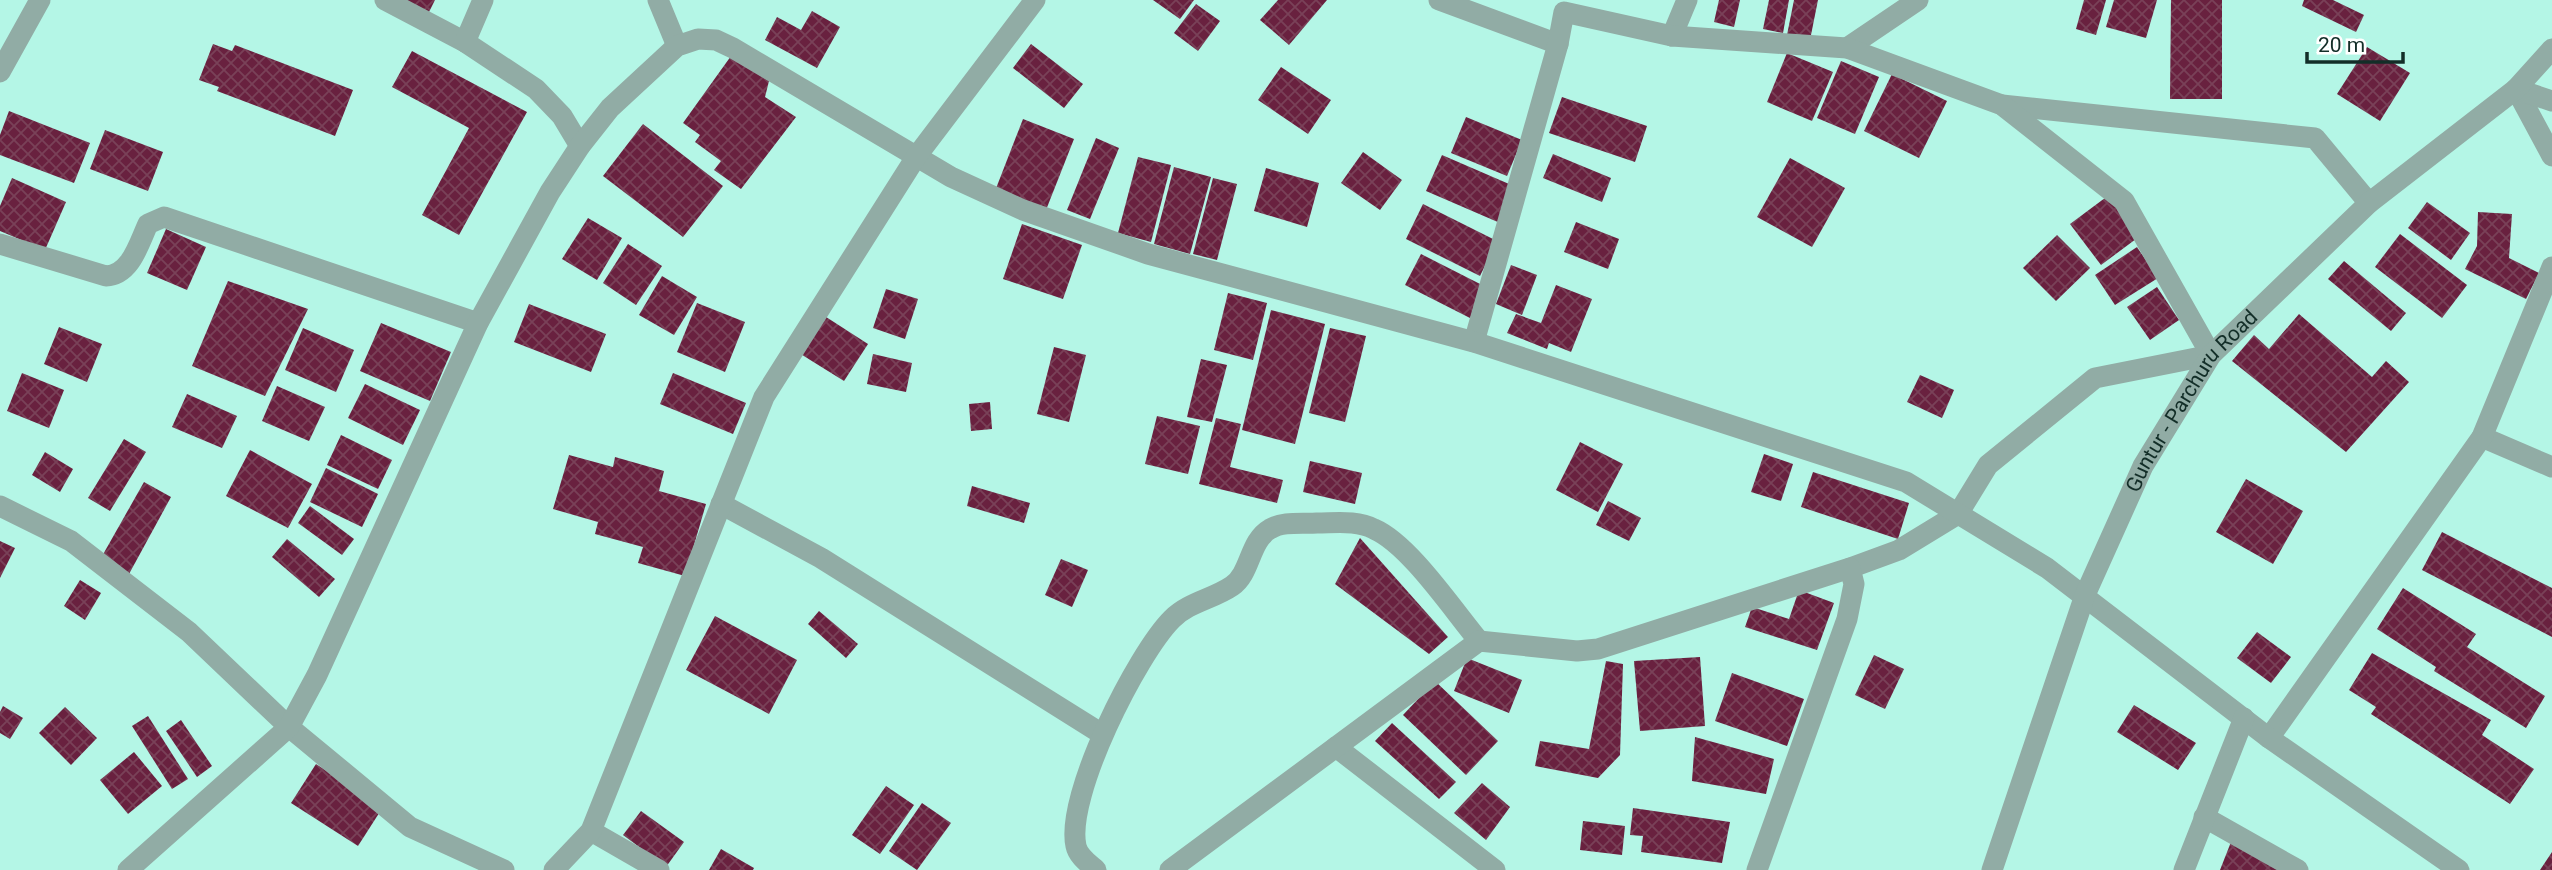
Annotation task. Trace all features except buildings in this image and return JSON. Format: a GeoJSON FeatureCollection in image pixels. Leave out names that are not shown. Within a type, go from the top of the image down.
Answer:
{"type":"FeatureCollection","features":[{"type":"Feature","properties":{"kind":"street"},"geometry":{"type":"LineString","coordinates":[[0,72],[40,0]]}},
{"type":"Feature","properties":{"kind":"street"},"geometry":{"type":"LineString","coordinates":[[385,0],[465,42],[548,100],[580,146]]}},
{"type":"Feature","properties":{"kind":"street"},"geometry":{"type":"LineString","coordinates":[[465,42],[482,0]]}},
{"type":"Feature","properties":{"kind":"street"},"geometry":{"type":"LineString","coordinates":[[658,0],[677,46]]}},
{"type":"Feature","properties":{"kind":"street"},"geometry":{"type":"LineString","coordinates":[[554,870],[591,831],[764,397],[916,157],[1035,0]]}},
{"type":"Feature","properties":{"kind":"street"},"geometry":{"type":"LineString","coordinates":[[1439,0],[1558,44]]}},
{"type":"Feature","properties":{"kind":"street"},"geometry":{"type":"LineString","coordinates":[[1672,36],[1687,0]]}},
{"type":"Feature","properties":{"kind":"street"},"geometry":{"type":"LineString","coordinates":[[1847,48],[1918,0]]}},
{"type":"Feature","properties":{"kind":"street"},"geometry":{"type":"LineString","coordinates":[[1475,342],[1558,44],[1564,12],[1672,36],[1847,48],[2002,105],[2315,138],[2369,203]]}},
{"type":"Feature","properties":{"kind":"street"},"geometry":{"type":"LineString","coordinates":[[128,870],[289,727],[317,675],[478,323],[550,192],[580,146],[610,108],[677,46],[698,38],[716,40],[733,48],[916,157],[1023,210],[1148,254],[1475,342],[1879,471],[1919,488],[2085,595],[2269,738],[2459,870]]}},
{"type":"Feature","properties":{"kind":"street","name":"Guntur - Parchuru Road"},"geometry":{"type":"LineString","coordinates":[[1993,869],[2085,595],[2143,466],[2211,355],[2369,203],[2516,89],[2552,49]]}},
{"type":"Feature","properties":{"kind":"street"},"geometry":{"type":"LineString","coordinates":[[2516,89],[2552,101]]}},
{"type":"Feature","properties":{"kind":"street"},"geometry":{"type":"LineString","coordinates":[[2516,89],[2552,156]]}},
{"type":"Feature","properties":{"kind":"street"},"geometry":{"type":"LineString","coordinates":[[1170,870],[1479,641],[1577,651],[1598,649],[1899,550],[1958,513],[1988,464],[2095,378],[2211,355],[2124,201],[2002,105]]}},
{"type":"Feature","properties":{"kind":"street"},"geometry":{"type":"LineString","coordinates":[[0,244],[106,276],[116,275],[127,266],[148,224],[164,217],[478,323]]}},
{"type":"Feature","properties":{"kind":"street"},"geometry":{"type":"LineString","coordinates":[[2269,738],[2482,437],[2552,267]]}},
{"type":"Feature","properties":{"kind":"street"},"geometry":{"type":"LineString","coordinates":[[2482,437],[2552,467]]}},
{"type":"Feature","properties":{"kind":"street"},"geometry":{"type":"LineString","coordinates":[[721,504],[821,558],[1101,734]]}},
{"type":"Feature","properties":{"kind":"street"},"geometry":{"type":"LineString","coordinates":[[0,506],[71,541],[190,632],[289,727],[410,827],[504,870]]}},
{"type":"Feature","properties":{"kind":"street"},"geometry":{"type":"LineString","coordinates":[[1096,870],[1076,848],[1075,834],[1079,809],[1101,734],[1156,640],[1172,619],[1186,608],[1233,586],[1244,571],[1258,541],[1269,529],[1286,524],[1355,523],[1389,537],[1479,641]]}},
{"type":"Feature","properties":{"kind":"street"},"geometry":{"type":"LineString","coordinates":[[1757,870],[1847,619],[1854,584],[1850,568]]}},
{"type":"Feature","properties":{"kind":"street"},"geometry":{"type":"LineString","coordinates":[[2183,870],[2244,718]]}},
{"type":"Feature","properties":{"kind":"street"},"geometry":{"type":"LineString","coordinates":[[1336,747],[1495,870]]}},
{"type":"Feature","properties":{"kind":"street"},"geometry":{"type":"LineString","coordinates":[[2204,817],[2298,870]]}},
{"type":"Feature","properties":{"kind":"street"},"geometry":{"type":"LineString","coordinates":[[591,831],[659,870]]}}]}
